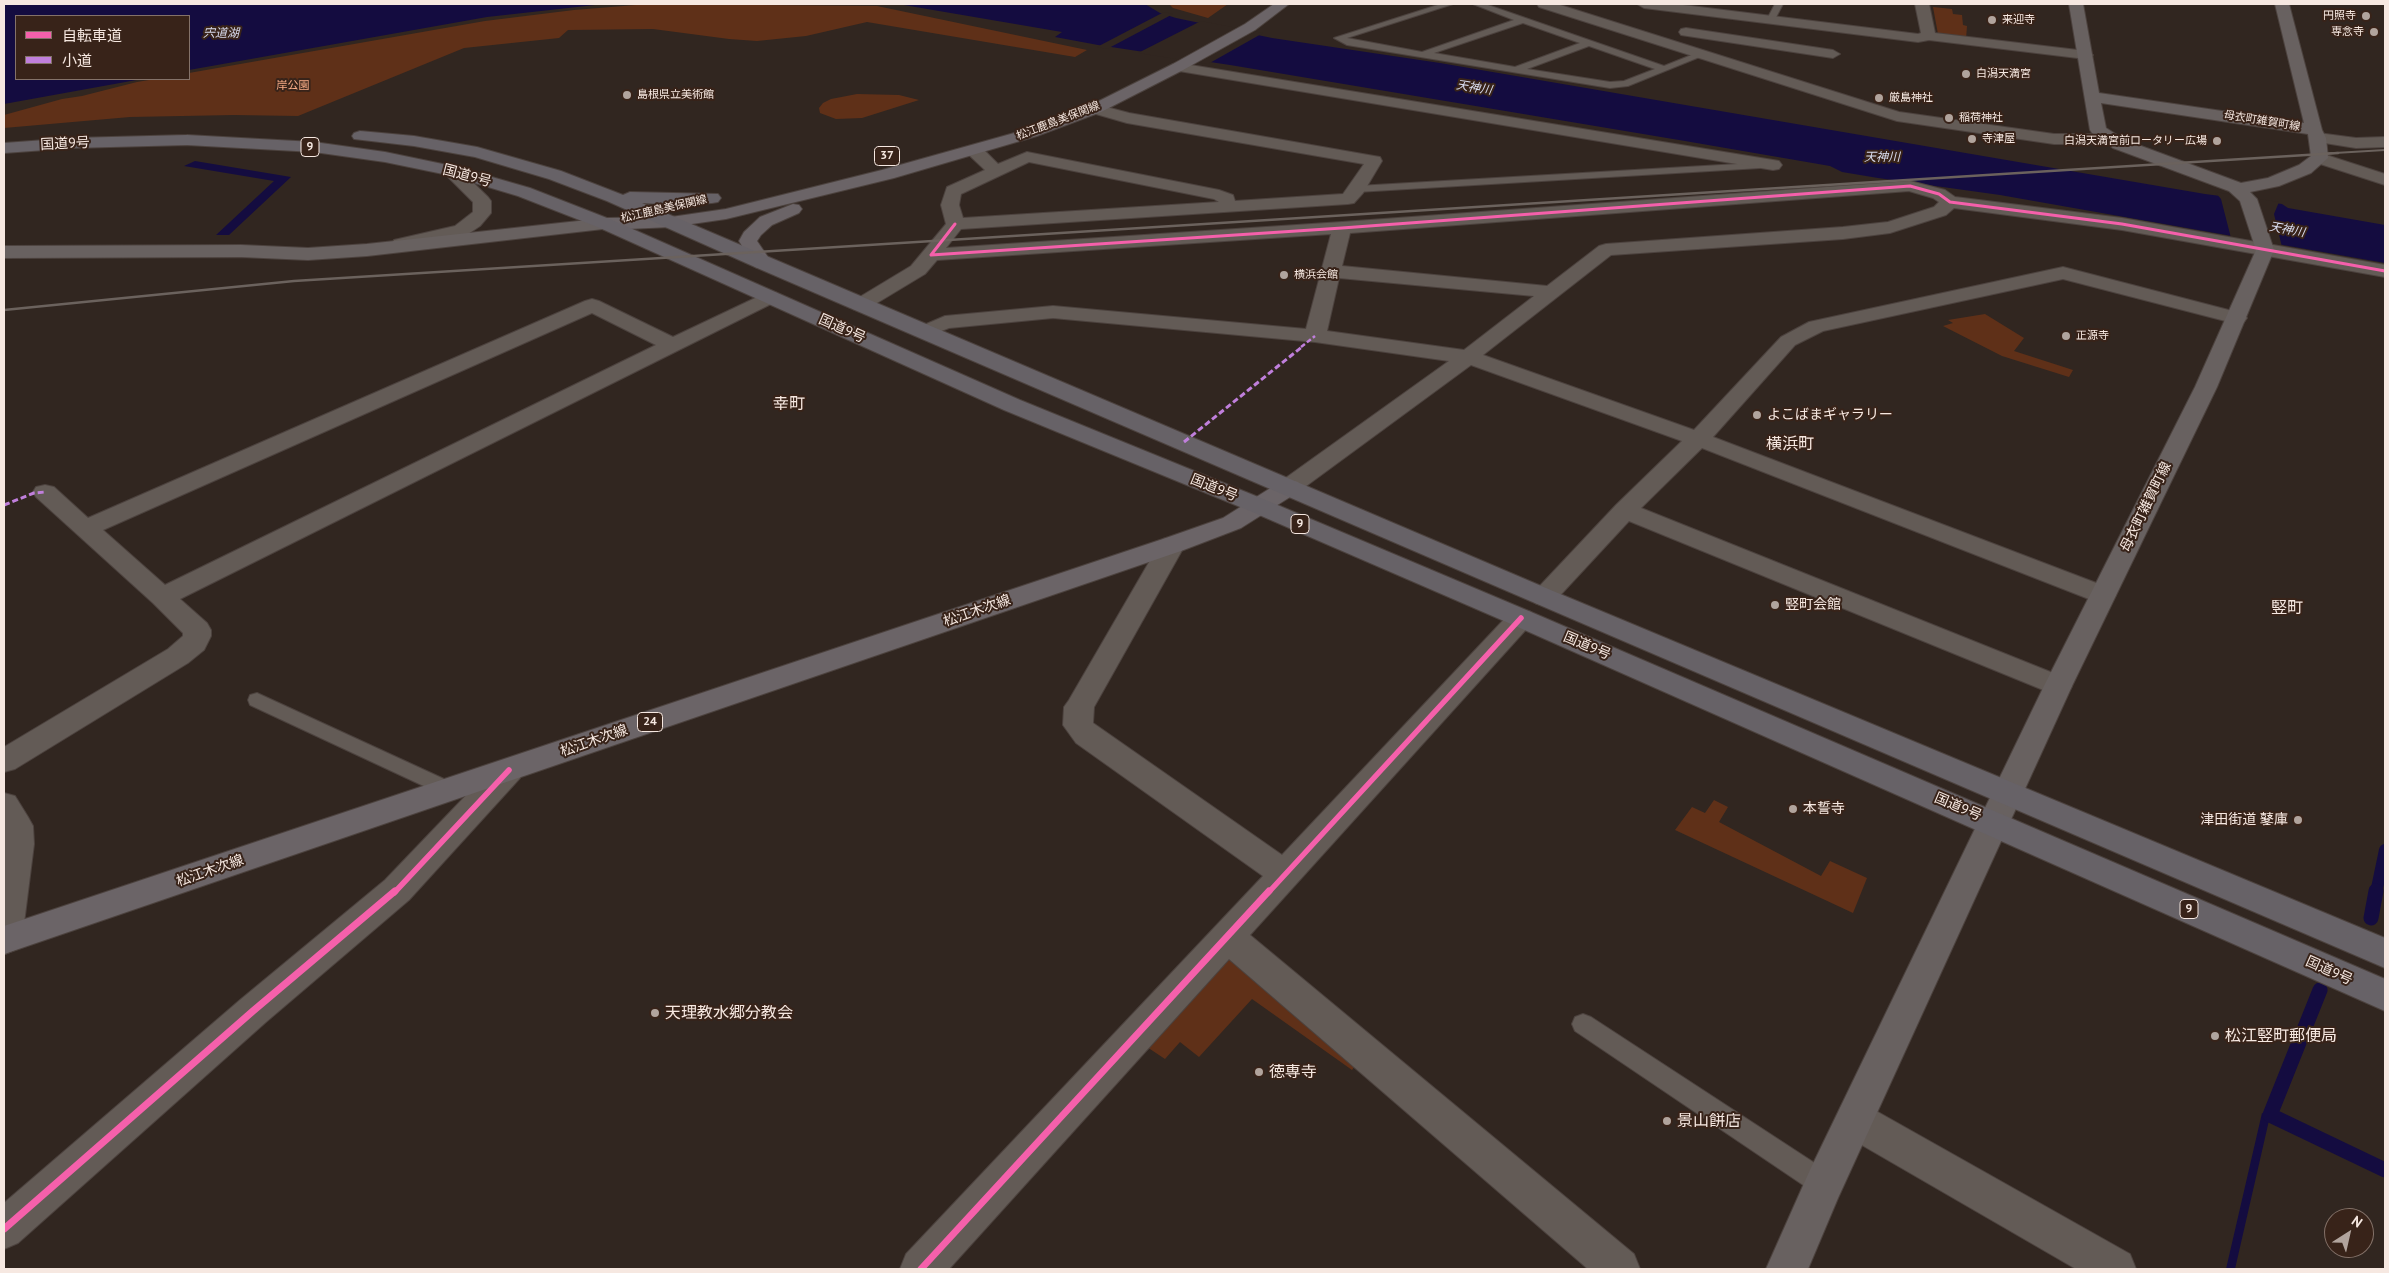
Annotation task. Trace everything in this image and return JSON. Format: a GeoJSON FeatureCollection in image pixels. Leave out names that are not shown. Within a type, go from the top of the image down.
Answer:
{"type":"FeatureCollection","features":[{"type":"Feature","properties":{"kind":"highway","name":"国道9号"},"geometry":{"type":"LineString","coordinates":[[4,137],[92,130],[206,127],[328,133]]}},
{"type":"Feature","properties":{"kind":"highway","name":"国道9号"},"geometry":{"type":"LineString","coordinates":[[347,134],[414,141],[477,152],[578,184],[648,211],[762,263],[1544,597],[2000,808],[2385,995]]}},
{"type":"Feature","properties":{"kind":"highway","name":"国道9号"},"geometry":{"type":"LineString","coordinates":[[4,148],[73,143],[187,140],[314,147],[385,156],[451,171],[524,192],[606,224],[1012,405],[1259,506],[1521,618],[2000,808],[2385,952]]}},
{"type":"Feature","properties":{"kind":"highway"},"geometry":{"type":"LineString","coordinates":[[578,184],[628,197],[677,200],[712,198]]}},
{"type":"Feature","properties":{"kind":"main road","name":"松江鹿島美保関線"},"geometry":{"type":"LineString","coordinates":[[606,224],[671,222],[734,212],[975,151],[1095,109],[1184,64],[1250,27],[1282,4]]}},
{"type":"Feature","properties":{"kind":"main road"},"geometry":{"type":"LineString","coordinates":[[2076,4],[2098,130],[2109,139],[2220,180],[2243,194],[2263,246]]}},
{"type":"Feature","properties":{"kind":"main road"},"geometry":{"type":"LineString","coordinates":[[2282,4],[2316,134]]}},
{"type":"Feature","properties":{"kind":"main road"},"geometry":{"type":"LineString","coordinates":[[1142,67],[1158,60]]}},
{"type":"Feature","properties":{"kind":"main road","name":"母衣町雑賀町線"},"geometry":{"type":"LineString","coordinates":[[2093,96],[2280,123],[2316,134],[2320,158]]}},
{"type":"Feature","properties":{"kind":"main road"},"geometry":{"type":"LineString","coordinates":[[762,263],[748,241],[753,232],[766,221],[811,201],[901,178],[975,151]]}},
{"type":"Feature","properties":{"kind":"main road"},"geometry":{"type":"LineString","coordinates":[[2243,194],[2305,169],[2320,158]]}},
{"type":"Feature","properties":{"kind":"main road","name":"松江鹿島美保関線"},"geometry":{"type":"LineString","coordinates":[[606,224],[648,211],[731,193]]}},
{"type":"Feature","properties":{"kind":"main road"},"geometry":{"type":"LineString","coordinates":[[4,252],[241,251],[308,254],[367,250],[606,224]]}},
{"type":"Feature","properties":{"kind":"main road","name":"母衣町雑賀町線"},"geometry":{"type":"LineString","coordinates":[[1787,1269],[1824,1184],[2000,808],[2058,686],[2206,387],[2237,318],[2263,246]]}},
{"type":"Feature","properties":{"kind":"main road","name":"松江木次線"},"geometry":{"type":"LineString","coordinates":[[4,939],[450,790],[1232,523],[1289,487]]}},
{"type":"Feature","properties":{"kind":"street"},"geometry":{"type":"LineString","coordinates":[[1544,4],[1897,116],[2054,139],[2109,139]]}},
{"type":"Feature","properties":{"kind":"street"},"geometry":{"type":"LineString","coordinates":[[1644,4],[1698,8],[1770,21],[1918,38],[1929,36],[2086,55]]}},
{"type":"Feature","properties":{"kind":"street"},"geometry":{"type":"LineString","coordinates":[[1922,4],[1929,36]]}},
{"type":"Feature","properties":{"kind":"street"},"geometry":{"type":"LineString","coordinates":[[1677,46],[1698,8]]}},
{"type":"Feature","properties":{"kind":"street"},"geometry":{"type":"LineString","coordinates":[[1686,32],[1833,54]]}},
{"type":"Feature","properties":{"kind":"street"},"geometry":{"type":"LineString","coordinates":[[1184,64],[1773,165]]}},
{"type":"Feature","properties":{"kind":"street"},"geometry":{"type":"LineString","coordinates":[[860,305],[918,270],[955,224],[1348,199],[1357,189],[1374,161],[1127,118],[1095,109]]}},
{"type":"Feature","properties":{"kind":"street"},"geometry":{"type":"LineString","coordinates":[[2316,134],[2356,143],[2385,142]]}},
{"type":"Feature","properties":{"kind":"street"},"geometry":{"type":"LineString","coordinates":[[975,151],[996,171]]}},
{"type":"Feature","properties":{"kind":"street"},"geometry":{"type":"LineString","coordinates":[[955,224],[950,205],[953,191],[1027,157],[1219,195],[1238,205]]}},
{"type":"Feature","properties":{"kind":"street"},"geometry":{"type":"LineString","coordinates":[[2320,158],[2352,161],[2377,159]]}},
{"type":"Feature","properties":{"kind":"street"},"geometry":{"type":"LineString","coordinates":[[2320,158],[2385,180]]}},
{"type":"Feature","properties":{"kind":"street"},"geometry":{"type":"LineString","coordinates":[[367,250],[462,230],[474,222],[482,213],[482,201],[451,171]]}},
{"type":"Feature","properties":{"kind":"street"},"geometry":{"type":"LineString","coordinates":[[931,255],[1342,228],[1910,186],[1939,194],[1950,202],[2122,224],[2263,246],[2385,271]]}},
{"type":"Feature","properties":{"kind":"street"},"geometry":{"type":"LineString","coordinates":[[1289,487],[1468,357],[1606,250],[1843,233],[1890,227],[1933,213],[1950,202]]}},
{"type":"Feature","properties":{"kind":"street"},"geometry":{"type":"LineString","coordinates":[[1315,336],[1342,228]]}},
{"type":"Feature","properties":{"kind":"street"},"geometry":{"type":"LineString","coordinates":[[1330,271],[1550,292]]}},
{"type":"Feature","properties":{"kind":"street"},"geometry":{"type":"LineString","coordinates":[[1544,597],[1625,510],[1698,439],[1788,342],[1816,326],[2063,273],[2237,318]]}},
{"type":"Feature","properties":{"kind":"street"},"geometry":{"type":"LineString","coordinates":[[162,598],[770,297]]}},
{"type":"Feature","properties":{"kind":"street"},"geometry":{"type":"LineString","coordinates":[[86,528],[592,305],[673,345]]}},
{"type":"Feature","properties":{"kind":"street"},"geometry":{"type":"LineString","coordinates":[[924,332],[945,322],[1053,312],[1315,336],[1468,357],[1698,439],[2103,595]]}},
{"type":"Feature","properties":{"kind":"street"},"geometry":{"type":"LineString","coordinates":[[4,761],[178,656],[194,642],[197,636],[197,630],[44,492]]}},
{"type":"Feature","properties":{"kind":"street"},"geometry":{"type":"LineString","coordinates":[[1625,510],[2058,686]]}},
{"type":"Feature","properties":{"kind":"street"},"geometry":{"type":"LineString","coordinates":[[1172,544],[1079,707],[1078,725],[1086,735],[1286,875]]}},
{"type":"Feature","properties":{"kind":"street"},"geometry":{"type":"LineString","coordinates":[[920,1269],[1286,875],[1521,618]]}},
{"type":"Feature","properties":{"kind":"street"},"geometry":{"type":"LineString","coordinates":[[4,1229],[253,1011],[398,890],[509,770]]}},
{"type":"Feature","properties":{"kind":"street"},"geometry":{"type":"LineString","coordinates":[[4,805],[17,826],[18,844],[4,939]]}},
{"type":"Feature","properties":{"kind":"street"},"geometry":{"type":"LineString","coordinates":[[1228,937],[1619,1269]]}},
{"type":"Feature","properties":{"kind":"street"},"geometry":{"type":"LineString","coordinates":[[1855,1120],[2115,1269]]}},
{"type":"Feature","properties":{"kind":"lane"},"geometry":{"type":"LineString","coordinates":[[1449,4],[1339,38],[1347,42],[1616,86],[1702,54]]}},
{"type":"Feature","properties":{"kind":"lane"},"geometry":{"type":"LineString","coordinates":[[1476,4],[1664,69]]}},
{"type":"Feature","properties":{"kind":"lane"},"geometry":{"type":"LineString","coordinates":[[1770,21],[1779,4]]}},
{"type":"Feature","properties":{"kind":"lane"},"geometry":{"type":"LineString","coordinates":[[1423,54],[1522,20]]}},
{"type":"Feature","properties":{"kind":"lane"},"geometry":{"type":"LineString","coordinates":[[1516,69],[1589,43]]}},
{"type":"Feature","properties":{"kind":"lane"},"geometry":{"type":"LineString","coordinates":[[1357,189],[1773,165]]}},
{"type":"Feature","properties":{"kind":"lane"},"geometry":{"type":"LineString","coordinates":[[257,700],[450,790]]}},
{"type":"Feature","properties":{"kind":"lane"},"geometry":{"type":"LineString","coordinates":[[1582,1024],[1824,1184]]}},
{"type":"Feature","properties":{"kind":"green space","name":"岸公園"},"geometry":{"type":"Polygon","coordinates":[[[648,4],[877,6],[1087,50],[1075,57],[867,22],[806,36],[757,41],[653,29],[568,30],[559,38],[464,48],[298,116],[130,117],[4,128],[4,115],[62,99],[137,82],[149,80],[190,80],[190,73],[485,21],[574,10],[648,4]]]}},
{"type":"Feature","properties":{"kind":"green space"},"geometry":{"type":"Polygon","coordinates":[[[1169,4],[1228,4],[1208,18],[1173,8],[1169,4]]]}},
{"type":"Feature","properties":{"kind":"green space"},"geometry":{"type":"Polygon","coordinates":[[[1933,7],[1952,9],[1953,14],[1962,15],[1963,25],[1967,26],[1966,39],[1938,34],[1933,7]]]}},
{"type":"Feature","properties":{"kind":"green space"},"geometry":{"type":"Polygon","coordinates":[[[857,94],[899,95],[919,100],[862,118],[836,119],[820,113],[819,108],[823,103],[831,99],[857,94]]]}},
{"type":"Feature","properties":{"kind":"green space"},"geometry":{"type":"Polygon","coordinates":[[[1985,314],[2024,338],[2014,351],[2073,370],[2069,377],[2002,356],[1943,326],[1953,323],[1948,320],[1985,314]]]}},
{"type":"Feature","properties":{"kind":"green space"},"geometry":{"type":"Polygon","coordinates":[[[1714,800],[1728,807],[1719,822],[1821,876],[1830,861],[1867,878],[1853,913],[1675,830],[1692,807],[1705,813],[1714,800]]]}},
{"type":"Feature","properties":{"kind":"green space"},"geometry":{"type":"Polygon","coordinates":[[[1233,950],[1361,1058],[1352,1070],[1252,999],[1199,1057],[1180,1042],[1165,1059],[1147,1047],[1233,950]]]}},
{"type":"Feature","properties":{"kind":"water","name":"宍道湖"},"geometry":{"type":"Polygon","coordinates":[[[4,4],[604,4],[487,17],[190,70],[190,15],[15,15],[15,80],[136,80],[4,104],[4,4]]]}},
{"type":"Feature","properties":{"kind":"water","name":"天神川"},"geometry":{"type":"Polygon","coordinates":[[[898,4],[1145,4],[1160,13],[1176,18],[1272,38],[1440,63],[2205,194],[2282,204],[2288,208],[2385,225],[2385,263],[2000,195],[1842,172],[1830,166],[1685,141],[1230,65],[1098,45],[1055,37],[1062,32],[898,4]]]}},
{"type":"Feature","properties":{"kind":"water"},"geometry":{"type":"Polygon","coordinates":[[[195,161],[291,177],[229,235],[216,235],[274,181],[184,166],[195,161]]]}},
{"type":"Feature","properties":{"kind":"water"},"geometry":{"type":"Polygon","coordinates":[[[2262,1113],[2270,1116],[2235,1269],[2226,1269],[2262,1113]]]}},
{"type":"Feature","properties":{"kind":"pier"},"geometry":{"type":"Polygon","coordinates":[[[1164,12],[1173,14],[1107,49],[1097,47],[1164,12]]]}},
{"type":"Feature","properties":{"kind":"pier"},"geometry":{"type":"Polygon","coordinates":[[[1201,21],[1263,33],[1208,64],[1138,53],[1201,21]]]}},
{"type":"Feature","properties":{"kind":"pier"},"geometry":{"type":"Polygon","coordinates":[[[2215,192],[2279,202],[2274,214],[2282,247],[2231,238],[2221,199],[2215,192]]]}},
{"type":"Feature","properties":{"kind":"waterway"},"geometry":{"type":"LineString","coordinates":[[2376,893],[2385,850]]}},
{"type":"Feature","properties":{"kind":"waterway"},"geometry":{"type":"LineString","coordinates":[[2371,918],[2376,891]]}},
{"type":"Feature","properties":{"kind":"waterway"},"geometry":{"type":"LineString","coordinates":[[2320,990],[2270,1115],[2385,1170]]}},
{"type":"Feature","properties":{"kind":"railway"},"geometry":{"type":"LineString","coordinates":[[2318,154],[2385,150]]}},
{"type":"Feature","properties":{"kind":"railway"},"geometry":{"type":"LineString","coordinates":[[4,310],[294,281],[2338,153]]}},
{"type":"Feature","properties":{"kind":"marked path"},"geometry":{"type":"LineString","coordinates":[[1184,442],[1315,336]]}},
{"type":"Feature","properties":{"kind":"marked path"},"geometry":{"type":"LineString","coordinates":[[4,505],[34,493],[45,492]]}},
{"type":"Feature","properties":{"kind":"cycle path"},"geometry":{"type":"LineString","coordinates":[[955,224],[931,255],[1342,228],[1910,186],[1939,194],[1950,202],[2122,224],[2385,271]]}},
{"type":"Feature","properties":{"kind":"cycle path"},"geometry":{"type":"LineString","coordinates":[[921,1269],[1521,618]]}},
{"type":"Feature","properties":{"kind":"cycle path"},"geometry":{"type":"LineString","coordinates":[[4,1229],[253,1011],[397,890],[509,770]]}},
{"type":"Feature","properties":{"kind":"place","name":"円照寺"},"geometry":{"type":"Point","coordinates":[2366,16]}},
{"type":"Feature","properties":{"kind":"place","name":"来迎寺"},"geometry":{"type":"Point","coordinates":[1992,20]}},
{"type":"Feature","properties":{"kind":"place","name":"専念寺"},"geometry":{"type":"Point","coordinates":[2374,32]}},
{"type":"Feature","properties":{"kind":"place","name":"白潟天満宮"},"geometry":{"type":"Point","coordinates":[1966,74]}},
{"type":"Feature","properties":{"kind":"place","name":"島根県立美術館"},"geometry":{"type":"Point","coordinates":[627,95]}},
{"type":"Feature","properties":{"kind":"place","name":"厳島神社"},"geometry":{"type":"Point","coordinates":[1879,98]}},
{"type":"Feature","properties":{"kind":"place","name":"稲荷神社"},"geometry":{"type":"Point","coordinates":[1949,118]}},
{"type":"Feature","properties":{"kind":"place","name":"寺津屋"},"geometry":{"type":"Point","coordinates":[1972,139]}},
{"type":"Feature","properties":{"kind":"place","name":"白潟天満宮前ロータリー広場"},"geometry":{"type":"Point","coordinates":[2217,141]}},
{"type":"Feature","properties":{"kind":"place","name":"横浜会館"},"geometry":{"type":"Point","coordinates":[1284,275]}},
{"type":"Feature","properties":{"kind":"place","name":"正源寺"},"geometry":{"type":"Point","coordinates":[2066,336]}},
{"type":"Feature","properties":{"kind":"place","name":"よこばまギャラリー"},"geometry":{"type":"Point","coordinates":[1757,415]}},
{"type":"Feature","properties":{"kind":"place","name":"竪町会館"},"geometry":{"type":"Point","coordinates":[1775,605]}},
{"type":"Feature","properties":{"kind":"place","name":"本誓寺"},"geometry":{"type":"Point","coordinates":[1793,809]}},
{"type":"Feature","properties":{"kind":"place","name":"津田街道 鼕庫"},"geometry":{"type":"Point","coordinates":[2298,820]}},
{"type":"Feature","properties":{"kind":"place","name":"天理教水郷分教会"},"geometry":{"type":"Point","coordinates":[655,1013]}},
{"type":"Feature","properties":{"kind":"place","name":"松江竪町郵便局"},"geometry":{"type":"Point","coordinates":[2215,1036]}},
{"type":"Feature","properties":{"kind":"place","name":"徳専寺"},"geometry":{"type":"Point","coordinates":[1259,1072]}},
{"type":"Feature","properties":{"kind":"place","name":"景山餅店"},"geometry":{"type":"Point","coordinates":[1667,1121]}},
{"type":"Feature","properties":{"kind":"district","name":"幸町"},"geometry":{"type":"Point","coordinates":[789,404]}},
{"type":"Feature","properties":{"kind":"district","name":"横浜町"},"geometry":{"type":"Point","coordinates":[1790,444]}},
{"type":"Feature","properties":{"kind":"district","name":"竪町"},"geometry":{"type":"Point","coordinates":[2287,608]}}]}
